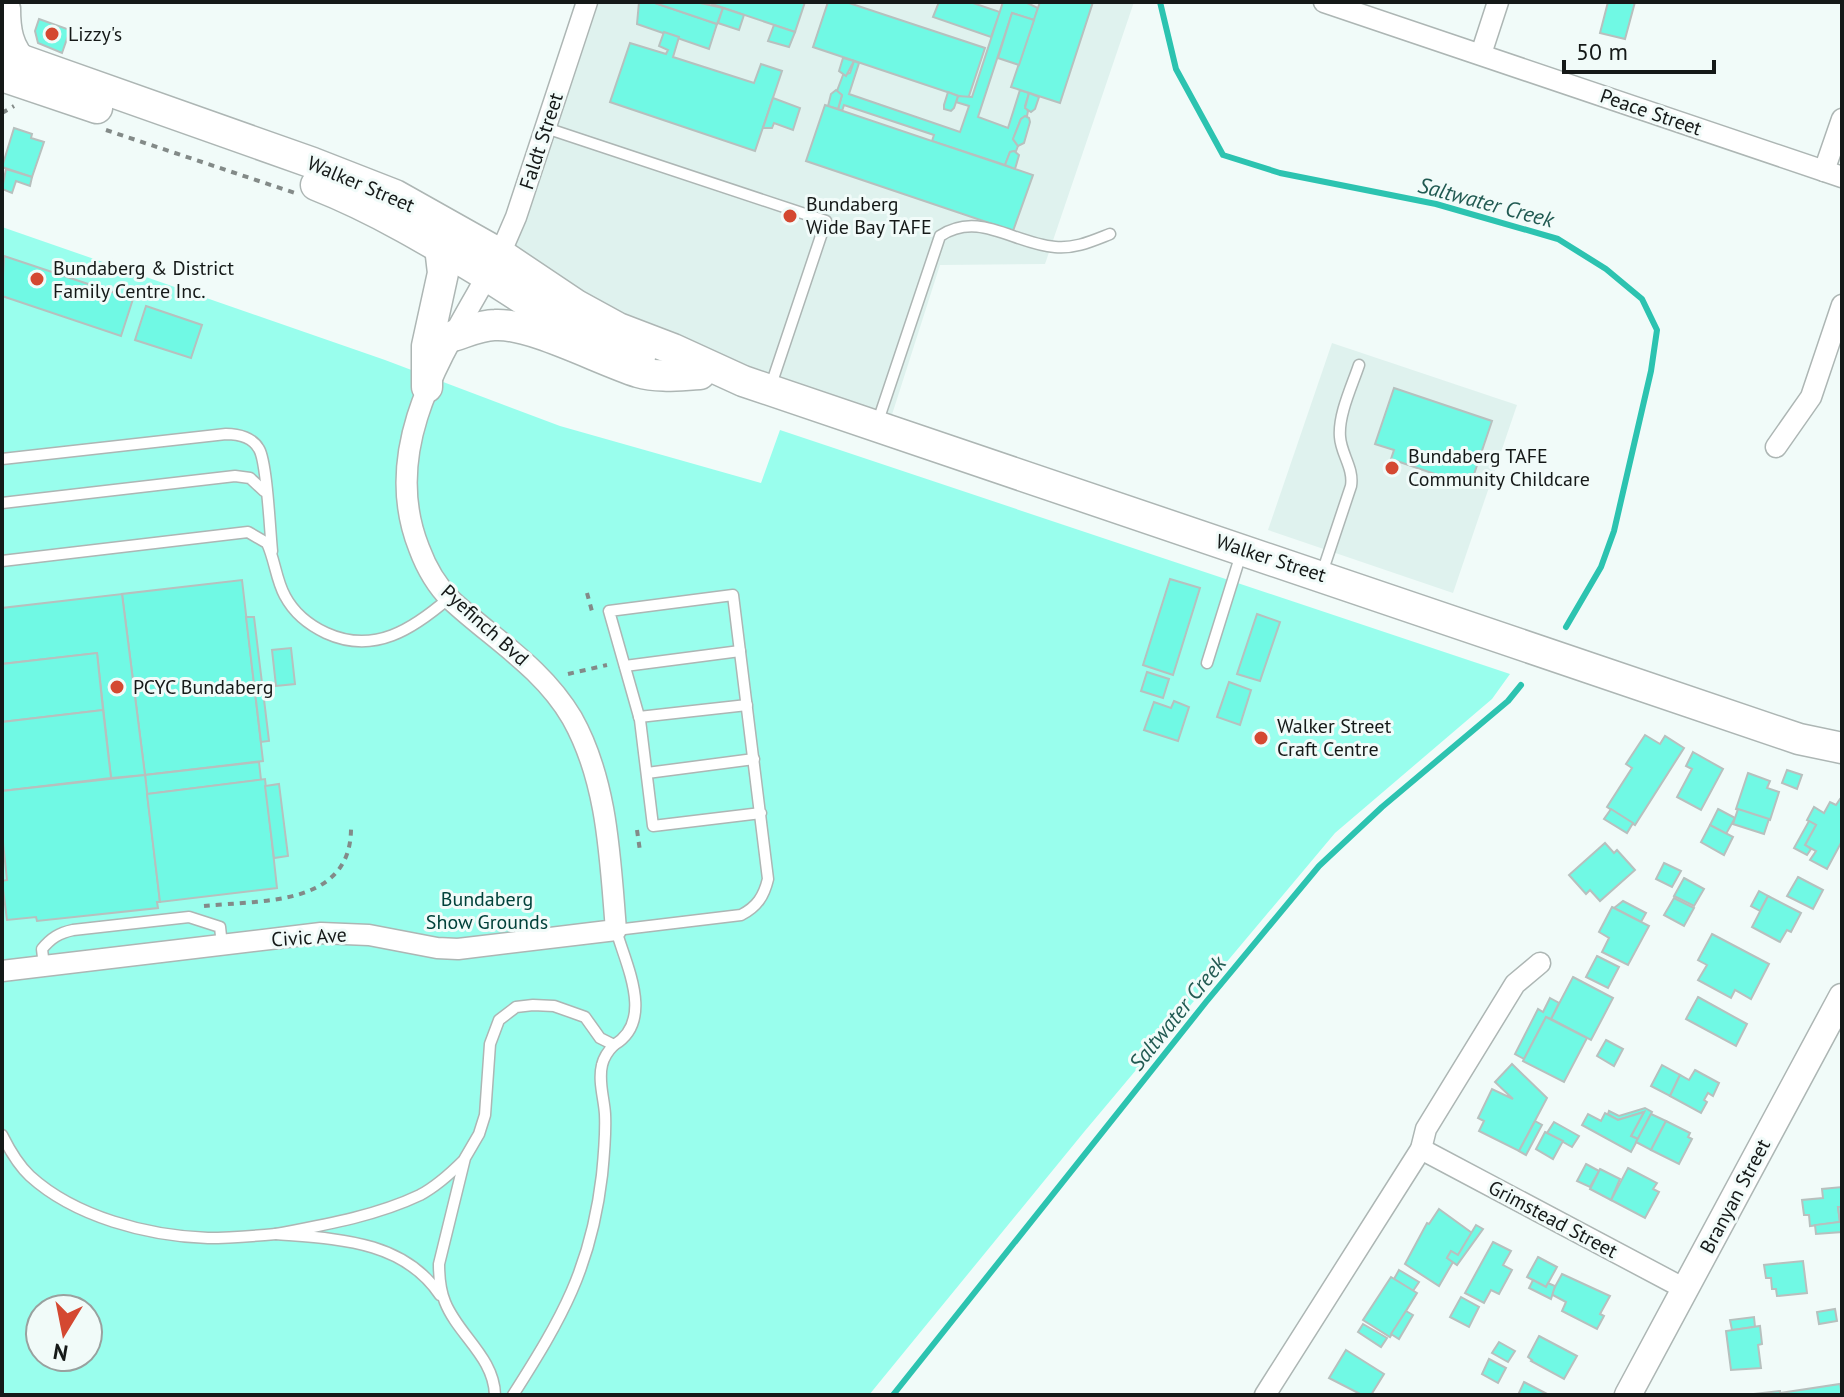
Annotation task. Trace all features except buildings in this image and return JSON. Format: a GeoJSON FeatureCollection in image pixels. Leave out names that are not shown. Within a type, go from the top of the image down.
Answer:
{"type":"FeatureCollection","features":[{"type":"Feature","properties":{"kind":"main road","name":"Walker Street"},"geometry":{"type":"LineString","coordinates":[[16,58],[395,195],[493,265],[574,332],[624,352],[700,374],[756,385]]}},
{"type":"Feature","properties":{"kind":"main road","name":"Walker Street"},"geometry":{"type":"LineString","coordinates":[[2,76],[213,147],[317,186],[372,210],[440,247],[493,265],[618,328],[756,385],[1799,739],[1842,748]]}},
{"type":"Feature","properties":{"kind":"main road"},"geometry":{"type":"LineString","coordinates":[[427,387],[427,346],[443,273],[440,247]]}},
{"type":"Feature","properties":{"kind":"main road"},"geometry":{"type":"LineString","coordinates":[[453,336],[483,326],[502,325],[530,332],[639,372],[659,376],[700,374]]}},
{"type":"Feature","properties":{"kind":"main road","name":"Walker Street"},"geometry":{"type":"LineString","coordinates":[[1799,739],[1842,763]]}},
{"type":"Feature","properties":{"kind":"street","name":"Faldt Street"},"geometry":{"type":"LineString","coordinates":[[493,265],[514,224],[587,2]]}},
{"type":"Feature","properties":{"kind":"street","name":"Peace Street"},"geometry":{"type":"LineString","coordinates":[[1324,2],[1833,174]]}},
{"type":"Feature","properties":{"kind":"street"},"geometry":{"type":"LineString","coordinates":[[1481,54],[1498,2]]}},
{"type":"Feature","properties":{"kind":"street"},"geometry":{"type":"LineString","coordinates":[[8,10],[10,29],[18,49],[16,58]]}},
{"type":"Feature","properties":{"kind":"street"},"geometry":{"type":"LineString","coordinates":[[1833,174],[1842,119]]}},
{"type":"Feature","properties":{"kind":"street","name":"Pyefinch Bvd"},"geometry":{"type":"LineString","coordinates":[[493,265],[427,387],[408,455],[406,492],[409,517],[423,558],[449,598],[525,660],[558,696],[582,737],[592,760],[603,809],[616,930]]}},
{"type":"Feature","properties":{"kind":"street"},"geometry":{"type":"LineString","coordinates":[[1776,447],[1811,397],[1842,305]]}},
{"type":"Feature","properties":{"kind":"street","name":"Civic Ave"},"geometry":{"type":"LineString","coordinates":[[2,971],[321,933],[369,935],[458,949],[616,930]]}},
{"type":"Feature","properties":{"kind":"street"},"geometry":{"type":"LineString","coordinates":[[1265,1395],[1421,1149],[1426,1129],[1515,984],[1540,963]]}},
{"type":"Feature","properties":{"kind":"street","name":"Branyan Street"},"geometry":{"type":"LineString","coordinates":[[1628,1395],[1842,997]]}},
{"type":"Feature","properties":{"kind":"street","name":"Grimstead Street"},"geometry":{"type":"LineString","coordinates":[[1421,1149],[1685,1289]]}},
{"type":"Feature","properties":{"kind":"lane"},"geometry":{"type":"LineString","coordinates":[[546,128],[826,221],[756,385]]}},
{"type":"Feature","properties":{"kind":"lane"},"geometry":{"type":"LineString","coordinates":[[877,425],[940,236],[957,226],[978,225],[1043,246],[1069,247],[1110,234]]}},
{"type":"Feature","properties":{"kind":"lane"},"geometry":{"type":"LineString","coordinates":[[1322,575],[1351,486],[1352,478],[1340,443],[1340,427],[1359,365]]}},
{"type":"Feature","properties":{"kind":"lane"},"geometry":{"type":"LineString","coordinates":[[2,459],[233,434],[249,439],[261,453],[273,561]]}},
{"type":"Feature","properties":{"kind":"lane"},"geometry":{"type":"LineString","coordinates":[[2,503],[243,476],[261,486],[267,500]]}},
{"type":"Feature","properties":{"kind":"lane"},"geometry":{"type":"LineString","coordinates":[[2,561],[240,532],[262,539],[271,552],[278,582],[292,608],[316,629],[335,637],[372,642],[389,638],[423,619],[449,598]]}},
{"type":"Feature","properties":{"kind":"lane"},"geometry":{"type":"LineString","coordinates":[[1207,663],[1243,549]]}},
{"type":"Feature","properties":{"kind":"lane"},"geometry":{"type":"LineString","coordinates":[[513,1395],[556,1328],[588,1251],[602,1178],[605,1140],[601,1067],[607,1053],[630,1031],[636,1010],[635,994],[616,930],[733,918],[750,911],[763,896],[768,879],[761,813],[733,595],[609,611],[639,717],[653,826],[761,813]]}},
{"type":"Feature","properties":{"kind":"lane"},"geometry":{"type":"LineString","coordinates":[[625,666],[740,651]]}},
{"type":"Feature","properties":{"kind":"lane"},"geometry":{"type":"LineString","coordinates":[[639,717],[747,705]]}},
{"type":"Feature","properties":{"kind":"lane"},"geometry":{"type":"LineString","coordinates":[[647,773],[754,759]]}},
{"type":"Feature","properties":{"kind":"lane"},"geometry":{"type":"LineString","coordinates":[[44,966],[42,949],[62,932],[73,930],[189,917],[220,927],[222,945]]}},
{"type":"Feature","properties":{"kind":"lane"},"geometry":{"type":"LineString","coordinates":[[2,1135],[27,1174],[49,1191],[110,1219],[140,1229],[208,1238],[276,1234],[321,1226],[421,1194],[444,1179],[465,1158],[479,1134],[485,1115],[490,1044],[499,1020],[516,1007],[533,1005],[574,1011],[585,1017],[604,1042],[614,1045]]}},
{"type":"Feature","properties":{"kind":"lane"},"geometry":{"type":"LineString","coordinates":[[445,1303],[439,1280],[441,1250],[465,1158]]}},
{"type":"Feature","properties":{"kind":"lane"},"geometry":{"type":"LineString","coordinates":[[276,1234],[318,1238],[400,1256],[427,1276],[491,1372],[495,1395]]}},
{"type":"Feature","properties":{"kind":"path"},"geometry":{"type":"LineString","coordinates":[[2,113],[21,103]]}},
{"type":"Feature","properties":{"kind":"path"},"geometry":{"type":"LineString","coordinates":[[106,131],[304,196]]}},
{"type":"Feature","properties":{"kind":"path"},"geometry":{"type":"LineString","coordinates":[[568,674],[607,664],[611,677]]}},
{"type":"Feature","properties":{"kind":"path"},"geometry":{"type":"LineString","coordinates":[[636,822],[640,851]]}},
{"type":"Feature","properties":{"kind":"path"},"geometry":{"type":"LineString","coordinates":[[202,906],[289,897],[316,889],[342,865],[351,840],[351,827]]}},
{"type":"Feature","properties":{"kind":"shaded area","name":"Bundaberg Wide Bay TAFE"},"geometry":{"type":"Polygon","coordinates":[[[590,2],[1134,2],[1045,264],[940,265],[888,427],[744,379],[502,253],[590,2]]]}},
{"type":"Feature","properties":{"kind":"shaded area","name":"Bundaberg TAFE Community Childcare"},"geometry":{"type":"Polygon","coordinates":[[[1332,343],[1517,405],[1453,593],[1268,530],[1332,343]]]}},
{"type":"Feature","properties":{"kind":"green space","name":"Bundaberg Show Grounds"},"geometry":{"type":"Polygon","coordinates":[[[2,227],[385,360],[560,426],[761,483],[780,430],[1510,674],[1492,699],[1335,833],[869,1395],[2,1395],[2,227]]]}},
{"type":"Feature","properties":{"kind":"waterway","name":"Saltwater Creek"},"geometry":{"type":"LineString","coordinates":[[1160,2],[1176,69],[1223,155],[1280,173],[1436,204],[1558,239],[1606,269],[1642,299],[1657,330],[1651,371],[1614,531],[1601,567],[1566,627]]}},
{"type":"Feature","properties":{"kind":"waterway","name":"Saltwater Creek"},"geometry":{"type":"LineString","coordinates":[[893,1395],[1206,1002],[1319,866],[1382,807],[1508,701],[1521,685]]}},
{"type":"Feature","properties":{"kind":"place","name":"Lizzy's"},"geometry":{"type":"Point","coordinates":[52,34]}},
{"type":"Feature","properties":{"kind":"place","name":"Bundaberg Wide Bay TAFE"},"geometry":{"type":"Point","coordinates":[790,216]}},
{"type":"Feature","properties":{"kind":"place","name":"Bundaberg & District Family Centre Inc."},"geometry":{"type":"Point","coordinates":[37,279]}},
{"type":"Feature","properties":{"kind":"place","name":"Bundaberg TAFE Community Childcare"},"geometry":{"type":"Point","coordinates":[1392,468]}},
{"type":"Feature","properties":{"kind":"place","name":"PCYC Bundaberg"},"geometry":{"type":"Point","coordinates":[117,687]}},
{"type":"Feature","properties":{"kind":"place","name":"Walker Street Craft Centre"},"geometry":{"type":"Point","coordinates":[1261,738]}}]}
